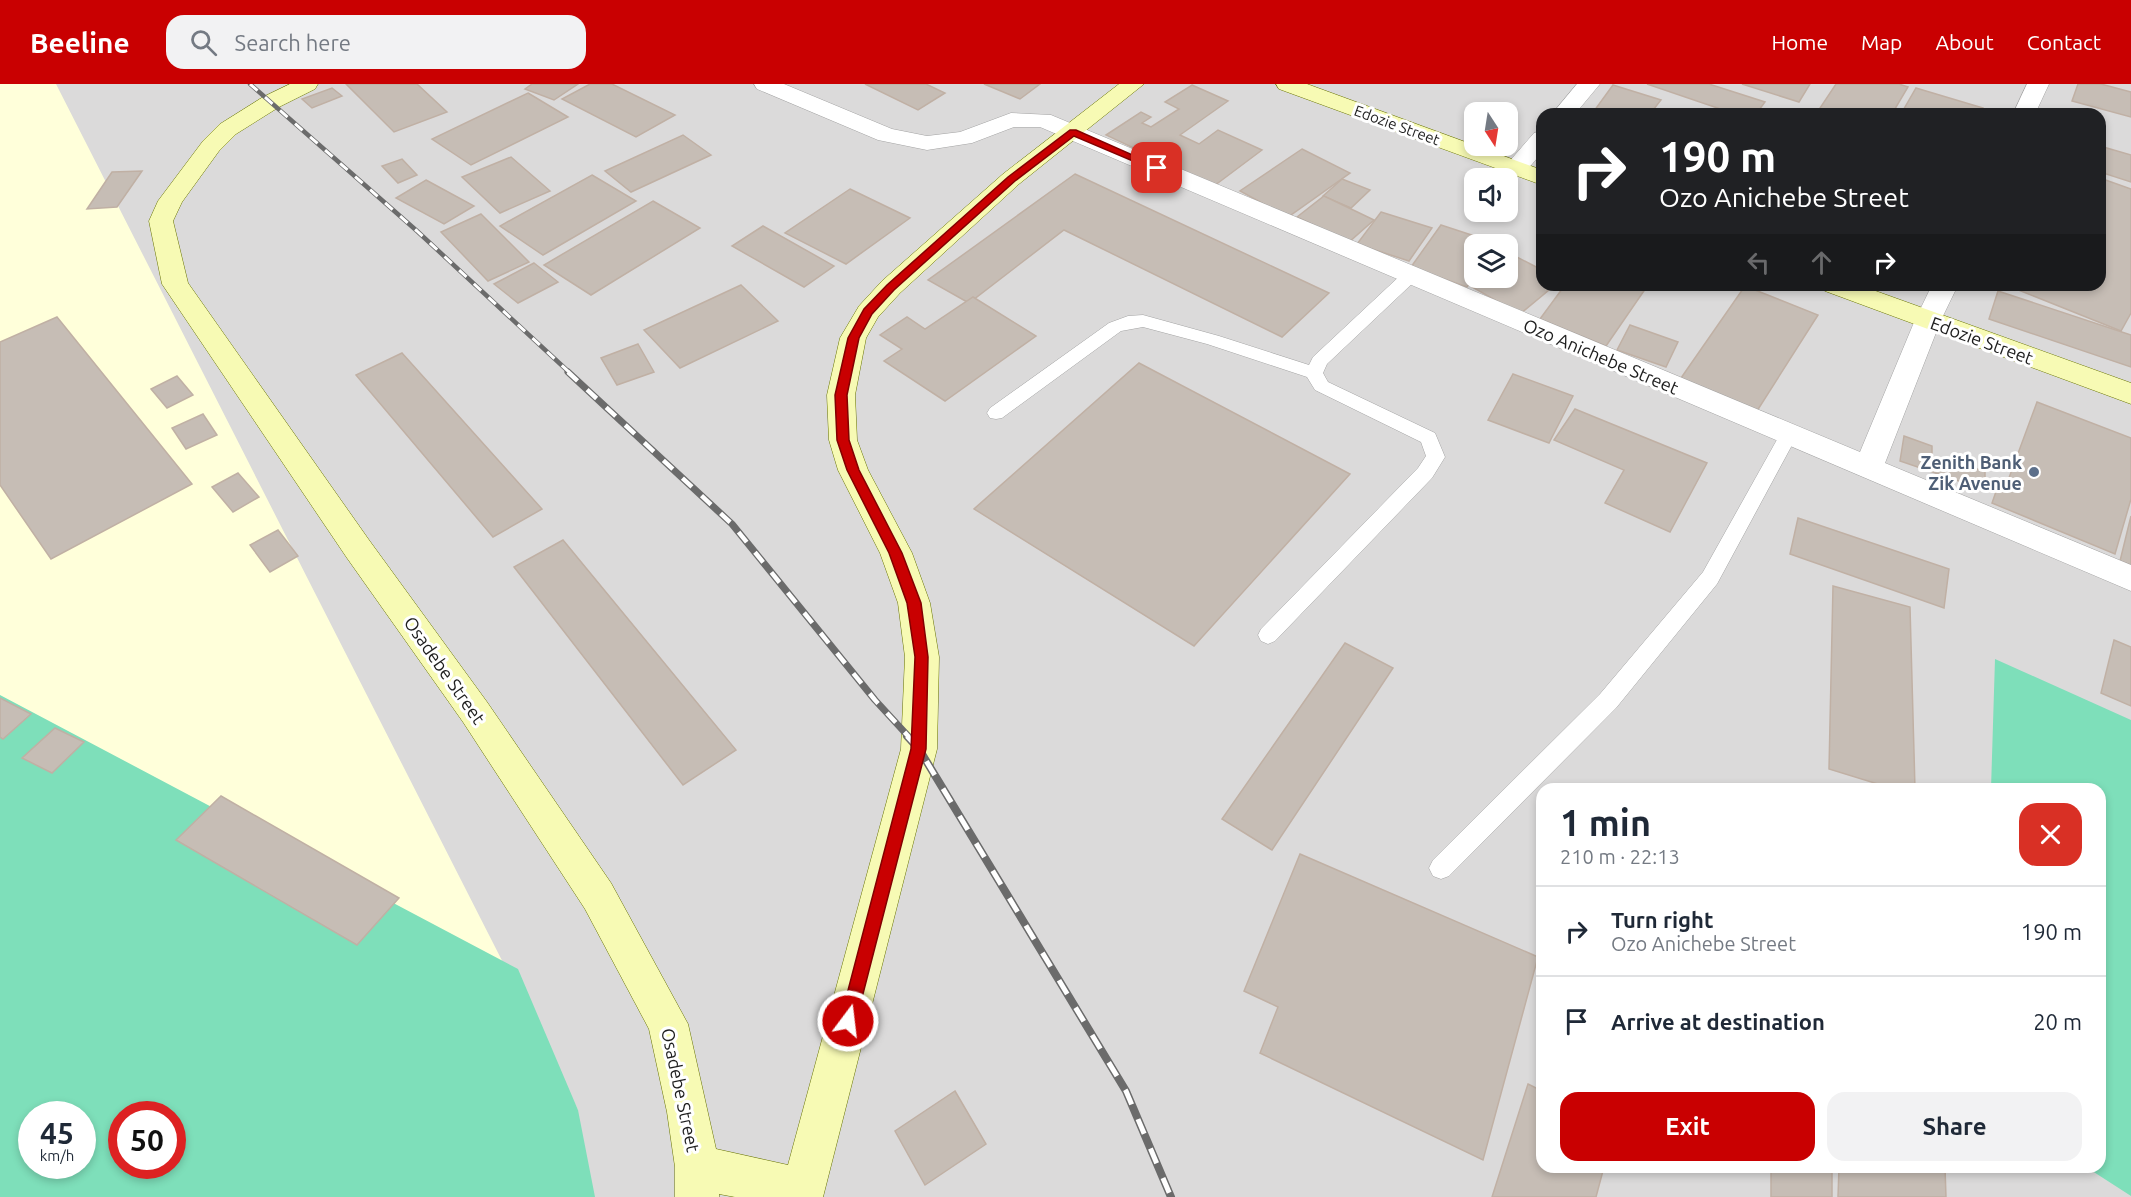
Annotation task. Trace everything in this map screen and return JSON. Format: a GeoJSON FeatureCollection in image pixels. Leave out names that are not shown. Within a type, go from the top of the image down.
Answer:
{"type":"FeatureCollection","features":[{"type":"Feature","properties":{"kind":"main road","name":"Osadebe Street"},"geometry":{"type":"LineString","coordinates":[[307,84],[271,102],[228,129],[170,201],[161,221],[175,284],[345,530],[476,712],[598,896],[668,1024],[688,1112],[697,1182]]}},
{"type":"Feature","properties":{"kind":"main road"},"geometry":{"type":"LineString","coordinates":[[697,1182],[802,1194],[919,749],[922,657],[914,603],[896,553],[853,470],[843,440],[841,395],[851,346],[868,312],[891,287],[1011,179],[1133,84]]}},
{"type":"Feature","properties":{"kind":"main road","name":"Edozie Street"},"geometry":{"type":"LineString","coordinates":[[1287,84],[1516,168]]}},
{"type":"Feature","properties":{"kind":"main road","name":"Edozie Street"},"geometry":{"type":"LineString","coordinates":[[1518,169],[1536,176]]}},
{"type":"Feature","properties":{"kind":"main road","name":"Edozie Street"},"geometry":{"type":"LineString","coordinates":[[1850,291],[2131,394]]}},
{"type":"Feature","properties":{"kind":"street","name":"Ozo Anichebe Street"},"geometry":{"type":"LineString","coordinates":[[765,84],[886,135],[917,141],[938,142],[964,138],[1011,120],[1043,120],[2131,578]]}},
{"type":"Feature","properties":{"kind":"street"},"geometry":{"type":"LineString","coordinates":[[1568,108],[1589,84]]}},
{"type":"Feature","properties":{"kind":"street"},"geometry":{"type":"LineString","coordinates":[[2027,108],[2038,84]]}},
{"type":"Feature","properties":{"kind":"street"},"geometry":{"type":"LineString","coordinates":[[1516,168],[1536,145]]}},
{"type":"Feature","properties":{"kind":"street"},"geometry":{"type":"LineString","coordinates":[[1868,468],[1928,320],[1943,291]]}},
{"type":"Feature","properties":{"kind":"lane"},"geometry":{"type":"LineString","coordinates":[[1314,374],[1319,361],[1410,276]]}},
{"type":"Feature","properties":{"kind":"lane"},"geometry":{"type":"LineString","coordinates":[[996,414],[1115,327],[1128,322],[1143,321],[1213,340],[1314,374],[1321,386],[1428,438],[1436,457],[1425,472],[1268,635]]}},
{"type":"Feature","properties":{"kind":"lane"},"geometry":{"type":"LineString","coordinates":[[1441,868],[1608,701],[1710,578],[1789,434]]}},
{"type":"Feature","properties":{"kind":"shaded area"},"geometry":{"type":"Polygon","coordinates":[[[0,84],[2131,84],[2131,1197],[0,1197],[0,84]]]}},
{"type":"Feature","properties":{"kind":"shaded area"},"geometry":{"type":"Polygon","coordinates":[[[0,84],[56,84],[578,1110],[554,1197],[0,1197],[0,84]]]}},
{"type":"Feature","properties":{"kind":"green space"},"geometry":{"type":"Polygon","coordinates":[[[1995,659],[2131,720],[2131,1196],[2095,1173],[2106,1173],[2106,783],[1991,783],[1995,659]]]}},
{"type":"Feature","properties":{"kind":"green space"},"geometry":{"type":"Polygon","coordinates":[[[0,695],[518,969],[578,1110],[595,1197],[0,1197],[0,695]]]}},
{"type":"Feature","properties":{"kind":"building"},"geometry":{"type":"Polygon","coordinates":[[[346,84],[417,84],[447,112],[394,132],[346,84]]]}},
{"type":"Feature","properties":{"kind":"building"},"geometry":{"type":"Polygon","coordinates":[[[532,84],[578,84],[554,100],[525,89],[532,84]]]}},
{"type":"Feature","properties":{"kind":"building"},"geometry":{"type":"Polygon","coordinates":[[[590,84],[612,84],[675,115],[636,137],[562,99],[590,84]]]}},
{"type":"Feature","properties":{"kind":"building"},"geometry":{"type":"Polygon","coordinates":[[[865,84],[926,84],[945,93],[918,110],[865,84]]]}},
{"type":"Feature","properties":{"kind":"building"},"geometry":{"type":"Polygon","coordinates":[[[984,84],[1040,84],[1020,99],[984,84]]]}},
{"type":"Feature","properties":{"kind":"building"},"geometry":{"type":"Polygon","coordinates":[[[1647,84],[1709,84],[1765,102],[1760,108],[1717,108],[1647,84]]]}},
{"type":"Feature","properties":{"kind":"building"},"geometry":{"type":"Polygon","coordinates":[[[1742,84],[1810,84],[1799,102],[1742,84]]]}},
{"type":"Feature","properties":{"kind":"building"},"geometry":{"type":"Polygon","coordinates":[[[1836,84],[1899,84],[1908,87],[1896,108],[1820,108],[1836,84]]]}},
{"type":"Feature","properties":{"kind":"building"},"geometry":{"type":"Polygon","coordinates":[[[2078,84],[2101,84],[2131,92],[2131,117],[2106,110],[2106,108],[2072,101],[2078,84]]]}},
{"type":"Feature","properties":{"kind":"building"},"geometry":{"type":"Polygon","coordinates":[[[1192,85],[1228,101],[1180,135],[1199,144],[1218,130],[1262,150],[1214,186],[1106,135],[1141,112],[1151,117],[1142,123],[1151,127],[1179,109],[1165,102],[1192,85]]]}},
{"type":"Feature","properties":{"kind":"building"},"geometry":{"type":"Polygon","coordinates":[[[1613,85],[1661,100],[1655,108],[1596,108],[1613,85]]]}},
{"type":"Feature","properties":{"kind":"building"},"geometry":{"type":"Polygon","coordinates":[[[332,88],[342,96],[312,108],[302,99],[332,88]]]}},
{"type":"Feature","properties":{"kind":"building"},"geometry":{"type":"Polygon","coordinates":[[[1916,88],[1983,108],[1904,108],[1916,88]]]}},
{"type":"Feature","properties":{"kind":"building"},"geometry":{"type":"Polygon","coordinates":[[[528,93],[568,117],[471,165],[432,139],[528,93]]]}},
{"type":"Feature","properties":{"kind":"building"},"geometry":{"type":"Polygon","coordinates":[[[683,135],[711,155],[631,192],[605,171],[683,135]]]}},
{"type":"Feature","properties":{"kind":"building"},"geometry":{"type":"Polygon","coordinates":[[[2106,148],[2131,155],[2131,182],[2106,174],[2106,148]]]}},
{"type":"Feature","properties":{"kind":"building"},"geometry":{"type":"Polygon","coordinates":[[[1302,149],[1350,173],[1288,217],[1240,191],[1302,149]]]}},
{"type":"Feature","properties":{"kind":"building"},"geometry":{"type":"Polygon","coordinates":[[[511,157],[550,191],[500,213],[462,177],[511,157]]]}},
{"type":"Feature","properties":{"kind":"building"},"geometry":{"type":"Polygon","coordinates":[[[402,159],[417,175],[398,183],[382,166],[402,159]]]}},
{"type":"Feature","properties":{"kind":"building"},"geometry":{"type":"Polygon","coordinates":[[[142,171],[117,207],[87,209],[112,172],[142,171]]]}},
{"type":"Feature","properties":{"kind":"building"},"geometry":{"type":"Polygon","coordinates":[[[1075,174],[1329,293],[1282,337],[1064,230],[969,303],[928,280],[1075,174]]]}},
{"type":"Feature","properties":{"kind":"building"},"geometry":{"type":"Polygon","coordinates":[[[592,175],[636,201],[543,255],[500,226],[592,175]]]}},
{"type":"Feature","properties":{"kind":"building"},"geometry":{"type":"Polygon","coordinates":[[[1342,179],[1370,190],[1351,208],[1323,196],[1342,179]]]}},
{"type":"Feature","properties":{"kind":"building"},"geometry":{"type":"Polygon","coordinates":[[[426,180],[474,206],[444,224],[396,198],[426,180]]]}},
{"type":"Feature","properties":{"kind":"building"},"geometry":{"type":"Polygon","coordinates":[[[2106,180],[2131,189],[2131,313],[2121,331],[2021,291],[2106,291],[2106,180]]]}},
{"type":"Feature","properties":{"kind":"building"},"geometry":{"type":"Polygon","coordinates":[[[850,189],[910,218],[846,264],[785,233],[850,189]]]}},
{"type":"Feature","properties":{"kind":"building"},"geometry":{"type":"Polygon","coordinates":[[[1324,196],[1374,220],[1349,242],[1297,217],[1324,196]]]}},
{"type":"Feature","properties":{"kind":"building"},"geometry":{"type":"Polygon","coordinates":[[[653,201],[700,228],[591,295],[544,265],[653,201]]]}},
{"type":"Feature","properties":{"kind":"building"},"geometry":{"type":"Polygon","coordinates":[[[1381,212],[1432,228],[1409,261],[1357,244],[1381,212]]]}},
{"type":"Feature","properties":{"kind":"building"},"geometry":{"type":"Polygon","coordinates":[[[481,214],[529,262],[488,281],[441,232],[481,214]]]}},
{"type":"Feature","properties":{"kind":"building"},"geometry":{"type":"Polygon","coordinates":[[[1441,225],[1468,234],[1464,234],[1464,286],[1411,267],[1441,225]]]}},
{"type":"Feature","properties":{"kind":"building"},"geometry":{"type":"Polygon","coordinates":[[[763,226],[834,266],[804,287],[732,246],[763,226]]]}},
{"type":"Feature","properties":{"kind":"building"},"geometry":{"type":"Polygon","coordinates":[[[1518,258],[1536,267],[1536,291],[1548,291],[1520,314],[1474,288],[1518,288],[1518,258]]]}},
{"type":"Feature","properties":{"kind":"building"},"geometry":{"type":"Polygon","coordinates":[[[534,263],[558,282],[518,303],[494,284],[534,263]]]}},
{"type":"Feature","properties":{"kind":"building"},"geometry":{"type":"Polygon","coordinates":[[[741,285],[778,321],[680,368],[644,330],[741,285]]]}},
{"type":"Feature","properties":{"kind":"building"},"geometry":{"type":"Polygon","coordinates":[[[1561,291],[1644,291],[1606,346],[1540,319],[1561,291]]]}},
{"type":"Feature","properties":{"kind":"building"},"geometry":{"type":"Polygon","coordinates":[[[1742,291],[1758,291],[1818,315],[1757,411],[1681,378],[1742,291]]]}},
{"type":"Feature","properties":{"kind":"building"},"geometry":{"type":"Polygon","coordinates":[[[1998,291],[2131,335],[2131,367],[1989,319],[1998,291]]]}},
{"type":"Feature","properties":{"kind":"building"},"geometry":{"type":"Polygon","coordinates":[[[973,297],[1036,336],[945,401],[884,361],[902,349],[880,335],[907,317],[925,329],[973,297]]]}},
{"type":"Feature","properties":{"kind":"building"},"geometry":{"type":"Polygon","coordinates":[[[57,317],[192,484],[51,559],[0,485],[0,342],[57,317]]]}},
{"type":"Feature","properties":{"kind":"building"},"geometry":{"type":"Polygon","coordinates":[[[1630,325],[1678,342],[1666,367],[1617,350],[1630,325]]]}},
{"type":"Feature","properties":{"kind":"building"},"geometry":{"type":"Polygon","coordinates":[[[638,344],[654,372],[617,385],[601,358],[638,344]]]}},
{"type":"Feature","properties":{"kind":"building"},"geometry":{"type":"Polygon","coordinates":[[[402,353],[542,509],[493,537],[356,375],[402,353]]]}},
{"type":"Feature","properties":{"kind":"building"},"geometry":{"type":"Polygon","coordinates":[[[1139,363],[1350,474],[1194,646],[974,509],[1139,363]]]}},
{"type":"Feature","properties":{"kind":"building"},"geometry":{"type":"Polygon","coordinates":[[[1513,374],[1573,396],[1549,443],[1488,420],[1513,374]]]}},
{"type":"Feature","properties":{"kind":"building"},"geometry":{"type":"Polygon","coordinates":[[[177,376],[193,395],[167,408],[151,389],[177,376]]]}},
{"type":"Feature","properties":{"kind":"building"},"geometry":{"type":"Polygon","coordinates":[[[2037,402],[2131,438],[2131,499],[2115,554],[1992,503],[1999,483],[2006,486],[2037,402]]]}},
{"type":"Feature","properties":{"kind":"building"},"geometry":{"type":"Polygon","coordinates":[[[1575,409],[1707,463],[1670,532],[1605,503],[1624,470],[1554,440],[1575,409]]]}},
{"type":"Feature","properties":{"kind":"building"},"geometry":{"type":"Polygon","coordinates":[[[203,414],[217,435],[186,449],[172,428],[203,414]]]}},
{"type":"Feature","properties":{"kind":"building"},"geometry":{"type":"Polygon","coordinates":[[[1904,436],[1932,446],[1932,457],[1985,471],[1985,490],[1900,461],[1904,436]]]}},
{"type":"Feature","properties":{"kind":"building"},"geometry":{"type":"Polygon","coordinates":[[[238,473],[259,497],[233,512],[212,487],[238,473]]]}},
{"type":"Feature","properties":{"kind":"building"},"geometry":{"type":"Polygon","coordinates":[[[2131,516],[2131,565],[2120,561],[2131,516]]]}},
{"type":"Feature","properties":{"kind":"building"},"geometry":{"type":"Polygon","coordinates":[[[1798,518],[1949,569],[1944,608],[1790,554],[1798,518]]]}},
{"type":"Feature","properties":{"kind":"building"},"geometry":{"type":"Polygon","coordinates":[[[278,530],[298,556],[270,572],[250,545],[278,530]]]}},
{"type":"Feature","properties":{"kind":"building"},"geometry":{"type":"Polygon","coordinates":[[[563,540],[736,750],[683,785],[514,567],[563,540]]]}},
{"type":"Feature","properties":{"kind":"building"},"geometry":{"type":"Polygon","coordinates":[[[1833,586],[1910,607],[1915,783],[1874,783],[1829,769],[1833,586]]]}},
{"type":"Feature","properties":{"kind":"building"},"geometry":{"type":"Polygon","coordinates":[[[2114,640],[2131,647],[2131,706],[2101,693],[2114,640]]]}},
{"type":"Feature","properties":{"kind":"building"},"geometry":{"type":"Polygon","coordinates":[[[1345,643],[1393,668],[1272,850],[1222,819],[1345,643]]]}},
{"type":"Feature","properties":{"kind":"building"},"geometry":{"type":"Polygon","coordinates":[[[0,698],[31,714],[3,739],[0,737],[0,698]]]}},
{"type":"Feature","properties":{"kind":"building"},"geometry":{"type":"Polygon","coordinates":[[[55,728],[84,742],[52,773],[22,758],[55,728]]]}},
{"type":"Feature","properties":{"kind":"building"},"geometry":{"type":"Polygon","coordinates":[[[221,796],[399,898],[357,945],[176,840],[221,796]]]}},
{"type":"Feature","properties":{"kind":"building"},"geometry":{"type":"Polygon","coordinates":[[[1300,854],[1536,956],[1536,964],[1483,1160],[1260,1053],[1278,1007],[1244,991],[1300,854]]]}},
{"type":"Feature","properties":{"kind":"building"},"geometry":{"type":"Polygon","coordinates":[[[1528,1084],[1536,1088],[1536,1173],[1602,1173],[1596,1197],[1492,1197],[1528,1084]]]}},
{"type":"Feature","properties":{"kind":"building"},"geometry":{"type":"Polygon","coordinates":[[[955,1091],[986,1144],[925,1185],[895,1131],[955,1091]]]}},
{"type":"Feature","properties":{"kind":"building"},"geometry":{"type":"Polygon","coordinates":[[[1771,1173],[1832,1173],[1832,1197],[1771,1197],[1771,1173]]]}},
{"type":"Feature","properties":{"kind":"building"},"geometry":{"type":"Polygon","coordinates":[[[1839,1173],[1945,1173],[1946,1197],[1838,1197],[1839,1173]]]}},
{"type":"Feature","properties":{"kind":"railway"},"geometry":{"type":"LineString","coordinates":[[250,84],[417,231],[570,373]]}},
{"type":"Feature","properties":{"kind":"railway"},"geometry":{"type":"LineString","coordinates":[[568,372],[732,524],[875,700],[909,737]]}},
{"type":"Feature","properties":{"kind":"railway"},"geometry":{"type":"LineString","coordinates":[[907,736],[919,749],[1126,1091],[1171,1197]]}},
{"type":"Feature","properties":{"kind":"place","name":"Zenith Bank Zik Avenue"},"geometry":{"type":"Point","coordinates":[2034,472]}},
{"type":"Feature","properties":{"kind":"route"},"geometry":{"type":"LineString","coordinates":[[848,1021],[919,749],[922,657],[914,603],[896,553],[853,470],[843,440],[841,395],[854,338],[868,312],[891,287],[1011,179],[1073,132],[1157,168]]}}]}
